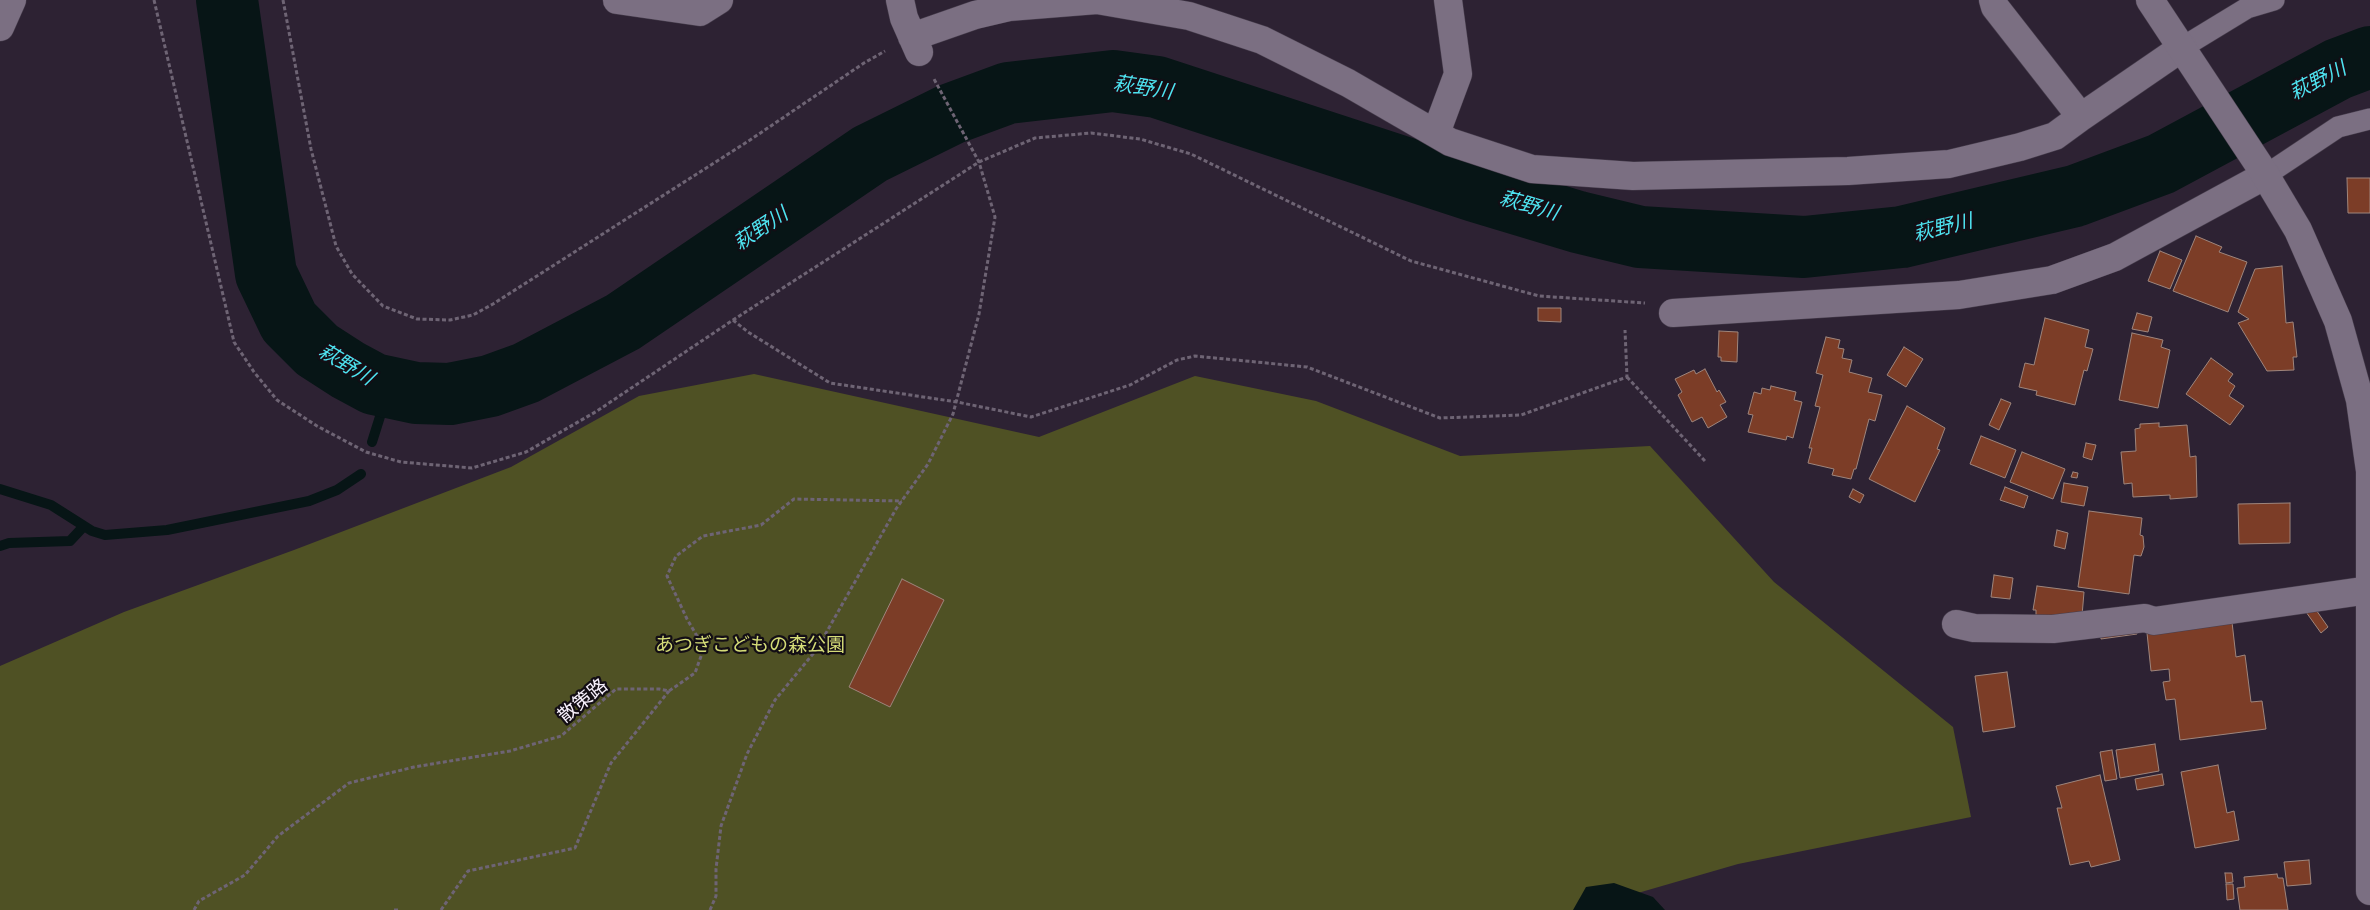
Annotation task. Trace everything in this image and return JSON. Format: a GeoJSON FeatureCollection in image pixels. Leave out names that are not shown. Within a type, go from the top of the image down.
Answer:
{"type":"FeatureCollection","features":[{"type":"Feature","properties":{"kind":"street"},"geometry":{"type":"LineString","coordinates":[[0,27],[12,0]]}},
{"type":"Feature","properties":{"kind":"street"},"geometry":{"type":"LineString","coordinates":[[617,0],[700,12],[720,0]]}},
{"type":"Feature","properties":{"kind":"street"},"geometry":{"type":"LineString","coordinates":[[900,0],[916,45],[974,15],[1009,7],[1097,0],[1189,16],[1262,40],[1348,83],[1450,142],[1532,168],[1633,176],[1819,172],[1949,164],[2020,148],[2055,136],[2081,117],[2188,57]]}},
{"type":"Feature","properties":{"kind":"street"},"geometry":{"type":"LineString","coordinates":[[1436,133],[1458,74],[1448,0]]}},
{"type":"Feature","properties":{"kind":"street"},"geometry":{"type":"LineString","coordinates":[[1993,0],[1995,7],[2081,117]]}},
{"type":"Feature","properties":{"kind":"street"},"geometry":{"type":"LineString","coordinates":[[2150,0],[2264,172],[2298,230],[2338,320],[2360,400],[2370,471],[2370,891]]}},
{"type":"Feature","properties":{"kind":"street"},"geometry":{"type":"LineString","coordinates":[[1673,313],[1958,295],[2052,280],[2115,257],[2264,172]]}},
{"type":"Feature","properties":{"kind":"street"},"geometry":{"type":"LineString","coordinates":[[1956,624],[1974,628],[2053,629],[2145,618],[2154,621],[2369,590]]}},
{"type":"Feature","properties":{"kind":"lane"},"geometry":{"type":"LineString","coordinates":[[2188,57],[2247,8],[2274,0]]}},
{"type":"Feature","properties":{"kind":"lane"},"geometry":{"type":"LineString","coordinates":[[2264,172],[2338,127],[2370,119]]}},
{"type":"Feature","properties":{"kind":"path"},"geometry":{"type":"LineString","coordinates":[[154,0],[234,342],[277,400],[318,426],[366,452],[401,462],[472,468],[534,448],[597,412],[733,320],[979,162],[1035,138],[1092,133],[1140,139],[1190,154],[1411,261],[1539,296],[1658,304],[1673,313]]}},
{"type":"Feature","properties":{"kind":"path"},"geometry":{"type":"LineString","coordinates":[[283,0],[311,149],[336,246],[352,274],[384,306],[417,319],[450,320],[473,314],[493,304],[750,140],[864,63],[916,45],[979,162],[995,217],[979,314],[954,414],[928,464],[902,502],[817,649],[776,700],[747,754],[722,826],[716,869],[716,896],[710,910]]}},
{"type":"Feature","properties":{"kind":"path"},"geometry":{"type":"LineString","coordinates":[[733,320],[748,332],[830,383],[957,402],[1031,417],[1130,385],[1176,360],[1196,356],[1307,367],[1440,418],[1521,415],[1628,377]]}},
{"type":"Feature","properties":{"kind":"path"},"geometry":{"type":"LineString","coordinates":[[1626,330],[1628,377],[1705,461]]}},
{"type":"Feature","properties":{"kind":"path"},"geometry":{"type":"LineString","coordinates":[[441,910],[468,871],[575,848],[610,763],[669,691],[695,673],[704,648],[687,619],[667,576],[676,556],[703,536],[761,525],[794,499],[902,502]]}},
{"type":"Feature","properties":{"kind":"path","name":"散策路"},"geometry":{"type":"LineString","coordinates":[[195,910],[199,900],[245,876],[278,836],[349,783],[414,767],[510,751],[561,736],[616,689],[659,688],[669,691]]}},
{"type":"Feature","properties":{"kind":"green space","name":"あつぎこどもの森公園"},"geometry":{"type":"Polygon","coordinates":[[[754,374],[1039,437],[1195,376],[1316,401],[1460,456],[1650,446],[1774,582],[1953,727],[1971,817],[1738,864],[1579,910],[0,910],[0,666],[124,612],[294,550],[511,467],[639,396],[754,374]]]}},
{"type":"Feature","properties":{"kind":"shaded area"},"geometry":{"type":"Polygon","coordinates":[[[1614,883],[1653,897],[1665,910],[1573,910],[1586,887],[1614,883]]]}},
{"type":"Feature","properties":{"kind":"building"},"geometry":{"type":"Polygon","coordinates":[[[2347,178],[2370,178],[2370,213],[2348,213],[2347,178]]]}},
{"type":"Feature","properties":{"kind":"building"},"geometry":{"type":"Polygon","coordinates":[[[2196,236],[2222,247],[2219,252],[2247,262],[2228,312],[2173,291],[2196,236]]]}},
{"type":"Feature","properties":{"kind":"building"},"geometry":{"type":"Polygon","coordinates":[[[2160,251],[2182,260],[2170,289],[2148,281],[2160,251]]]}},
{"type":"Feature","properties":{"kind":"building"},"geometry":{"type":"Polygon","coordinates":[[[2282,266],[2286,323],[2293,322],[2297,357],[2293,357],[2294,370],[2267,371],[2238,323],[2249,319],[2238,312],[2255,269],[2282,266]]]}},
{"type":"Feature","properties":{"kind":"building"},"geometry":{"type":"Polygon","coordinates":[[[1538,308],[1561,308],[1561,322],[1538,321],[1538,308]]]}},
{"type":"Feature","properties":{"kind":"building"},"geometry":{"type":"Polygon","coordinates":[[[2137,313],[2152,317],[2148,332],[2132,329],[2137,313]]]}},
{"type":"Feature","properties":{"kind":"building"},"geometry":{"type":"Polygon","coordinates":[[[2045,318],[2089,330],[2085,347],[2093,349],[2087,371],[2084,370],[2075,405],[2036,395],[2037,391],[2019,387],[2025,363],[2034,365],[2045,318]]]}},
{"type":"Feature","properties":{"kind":"building"},"geometry":{"type":"Polygon","coordinates":[[[1719,331],[1738,332],[1737,362],[1721,361],[1721,357],[1718,357],[1719,331]]]}},
{"type":"Feature","properties":{"kind":"building"},"geometry":{"type":"Polygon","coordinates":[[[2132,333],[2163,340],[2161,347],[2170,350],[2158,408],[2119,400],[2132,333]]]}},
{"type":"Feature","properties":{"kind":"building"},"geometry":{"type":"Polygon","coordinates":[[[1826,337],[1840,340],[1838,348],[1844,349],[1842,358],[1852,360],[1849,372],[1872,378],[1868,392],[1882,395],[1875,421],[1869,419],[1856,469],[1854,469],[1851,479],[1832,475],[1834,469],[1808,463],[1812,448],[1809,448],[1820,407],[1815,406],[1823,375],[1816,373],[1826,337]]]}},
{"type":"Feature","properties":{"kind":"building"},"geometry":{"type":"Polygon","coordinates":[[[1904,347],[1923,359],[1906,387],[1887,375],[1904,347]]]}},
{"type":"Feature","properties":{"kind":"building"},"geometry":{"type":"Polygon","coordinates":[[[2211,358],[2233,374],[2228,381],[2235,386],[2229,396],[2244,406],[2230,425],[2186,394],[2211,358]]]}},
{"type":"Feature","properties":{"kind":"building"},"geometry":{"type":"Polygon","coordinates":[[[1705,369],[1717,392],[1719,390],[1726,402],[1720,405],[1727,417],[1708,428],[1702,417],[1692,422],[1678,395],[1682,392],[1675,379],[1694,370],[1696,374],[1705,369]]]}},
{"type":"Feature","properties":{"kind":"building"},"geometry":{"type":"Polygon","coordinates":[[[1771,386],[1796,392],[1794,400],[1802,402],[1793,438],[1787,436],[1786,440],[1748,432],[1753,415],[1748,414],[1754,392],[1761,394],[1762,388],[1770,390],[1771,386]]]}},
{"type":"Feature","properties":{"kind":"building"},"geometry":{"type":"Polygon","coordinates":[[[2001,399],[2011,403],[1999,430],[1989,425],[2001,399]]]}},
{"type":"Feature","properties":{"kind":"building"},"geometry":{"type":"Polygon","coordinates":[[[1907,406],[1945,428],[1937,449],[1940,450],[1915,502],[1869,479],[1907,406]]]}},
{"type":"Feature","properties":{"kind":"building"},"geometry":{"type":"Polygon","coordinates":[[[2159,423],[2159,427],[2187,425],[2190,457],[2196,456],[2197,497],[2170,499],[2170,495],[2133,497],[2132,483],[2124,484],[2121,452],[2136,451],[2135,429],[2140,428],[2140,424],[2159,423]]]}},
{"type":"Feature","properties":{"kind":"building"},"geometry":{"type":"Polygon","coordinates":[[[1981,436],[2016,450],[2005,478],[1970,464],[1981,436]]]}},
{"type":"Feature","properties":{"kind":"building"},"geometry":{"type":"Polygon","coordinates":[[[2086,443],[2096,445],[2092,460],[2083,457],[2086,443]]]}},
{"type":"Feature","properties":{"kind":"building"},"geometry":{"type":"Polygon","coordinates":[[[2022,452],[2065,469],[2053,499],[2010,482],[2022,452]]]}},
{"type":"Feature","properties":{"kind":"building"},"geometry":{"type":"Polygon","coordinates":[[[2073,472],[2078,473],[2077,478],[2071,477],[2073,472]]]}},
{"type":"Feature","properties":{"kind":"building"},"geometry":{"type":"Polygon","coordinates":[[[2064,483],[2088,487],[2084,506],[2061,502],[2064,483]]]}},
{"type":"Feature","properties":{"kind":"building"},"geometry":{"type":"Polygon","coordinates":[[[2005,487],[2028,496],[2024,508],[2000,500],[2005,487]]]}},
{"type":"Feature","properties":{"kind":"building"},"geometry":{"type":"Polygon","coordinates":[[[1853,489],[1864,495],[1860,503],[1849,497],[1853,489]]]}},
{"type":"Feature","properties":{"kind":"building"},"geometry":{"type":"Polygon","coordinates":[[[2290,503],[2290,543],[2239,544],[2238,504],[2290,503]]]}},
{"type":"Feature","properties":{"kind":"building"},"geometry":{"type":"Polygon","coordinates":[[[2089,511],[2142,518],[2140,535],[2143,536],[2144,547],[2141,556],[2134,555],[2129,594],[2078,587],[2089,511]]]}},
{"type":"Feature","properties":{"kind":"building"},"geometry":{"type":"Polygon","coordinates":[[[2057,530],[2068,533],[2065,549],[2054,546],[2057,530]]]}},
{"type":"Feature","properties":{"kind":"building"},"geometry":{"type":"Polygon","coordinates":[[[1994,575],[2013,578],[2010,599],[1991,597],[1994,575]]]}},
{"type":"Feature","properties":{"kind":"building"},"geometry":{"type":"Polygon","coordinates":[[[902,579],[944,600],[890,707],[849,687],[902,579]]]}},
{"type":"Feature","properties":{"kind":"building"},"geometry":{"type":"Polygon","coordinates":[[[2037,586],[2084,592],[2082,616],[2036,618],[2036,610],[2033,610],[2037,586]]]}},
{"type":"Feature","properties":{"kind":"building"},"geometry":{"type":"Polygon","coordinates":[[[2314,607],[2328,627],[2321,633],[2306,612],[2314,607]]]}},
{"type":"Feature","properties":{"kind":"building"},"geometry":{"type":"Polygon","coordinates":[[[2232,622],[2236,657],[2245,655],[2251,702],[2262,701],[2266,729],[2180,740],[2175,699],[2166,700],[2163,682],[2170,681],[2169,669],[2151,671],[2147,633],[2232,622]]]}},
{"type":"Feature","properties":{"kind":"building"},"geometry":{"type":"Polygon","coordinates":[[[2136,628],[2137,634],[2101,639],[2101,633],[2136,628]]]}},
{"type":"Feature","properties":{"kind":"building"},"geometry":{"type":"Polygon","coordinates":[[[2007,672],[2015,727],[1983,732],[1975,676],[2007,672]]]}},
{"type":"Feature","properties":{"kind":"building"},"geometry":{"type":"Polygon","coordinates":[[[2155,744],[2159,771],[2120,778],[2116,750],[2155,744]]]}},
{"type":"Feature","properties":{"kind":"building"},"geometry":{"type":"Polygon","coordinates":[[[2112,750],[2117,779],[2105,781],[2100,752],[2112,750]]]}},
{"type":"Feature","properties":{"kind":"building"},"geometry":{"type":"Polygon","coordinates":[[[2218,765],[2227,813],[2234,811],[2239,840],[2195,848],[2181,772],[2218,765]]]}},
{"type":"Feature","properties":{"kind":"building"},"geometry":{"type":"Polygon","coordinates":[[[2162,774],[2164,785],[2137,790],[2135,779],[2162,774]]]}},
{"type":"Feature","properties":{"kind":"building"},"geometry":{"type":"Polygon","coordinates":[[[2100,775],[2120,860],[2091,867],[2089,861],[2070,865],[2057,808],[2062,808],[2056,786],[2100,775]]]}},
{"type":"Feature","properties":{"kind":"building"},"geometry":{"type":"Polygon","coordinates":[[[2309,860],[2311,884],[2287,886],[2284,862],[2309,860]]]}},
{"type":"Feature","properties":{"kind":"building"},"geometry":{"type":"Polygon","coordinates":[[[2225,873],[2232,873],[2233,882],[2226,883],[2225,873]]]}},
{"type":"Feature","properties":{"kind":"building"},"geometry":{"type":"Polygon","coordinates":[[[2277,874],[2278,878],[2283,878],[2288,910],[2240,910],[2237,888],[2245,887],[2244,877],[2277,874]]]}},
{"type":"Feature","properties":{"kind":"building"},"geometry":{"type":"Polygon","coordinates":[[[2226,884],[2233,884],[2234,899],[2227,900],[2226,884]]]}},
{"type":"Feature","properties":{"kind":"waterway","name":"萩野川"},"geometry":{"type":"LineString","coordinates":[[227,0],[266,274],[289,322],[317,350],[374,384],[416,393],[450,394],[490,386],[526,373],[623,322],[870,154],[951,114],[1008,93],[1113,81],[1157,87],[1475,191],[1578,222],[1640,237],[1804,247],[1902,237],[2075,196],[2161,164],[2338,69],[2370,57]]}},
{"type":"Feature","properties":{"kind":"waterway"},"geometry":{"type":"LineString","coordinates":[[372,442],[389,388]]}},
{"type":"Feature","properties":{"kind":"waterway"},"geometry":{"type":"LineString","coordinates":[[0,489],[51,505],[92,531],[105,535],[167,530],[309,501],[337,490],[361,474]]}},
{"type":"Feature","properties":{"kind":"waterway"},"geometry":{"type":"LineString","coordinates":[[0,546],[9,543],[70,541],[84,526]]}}]}
